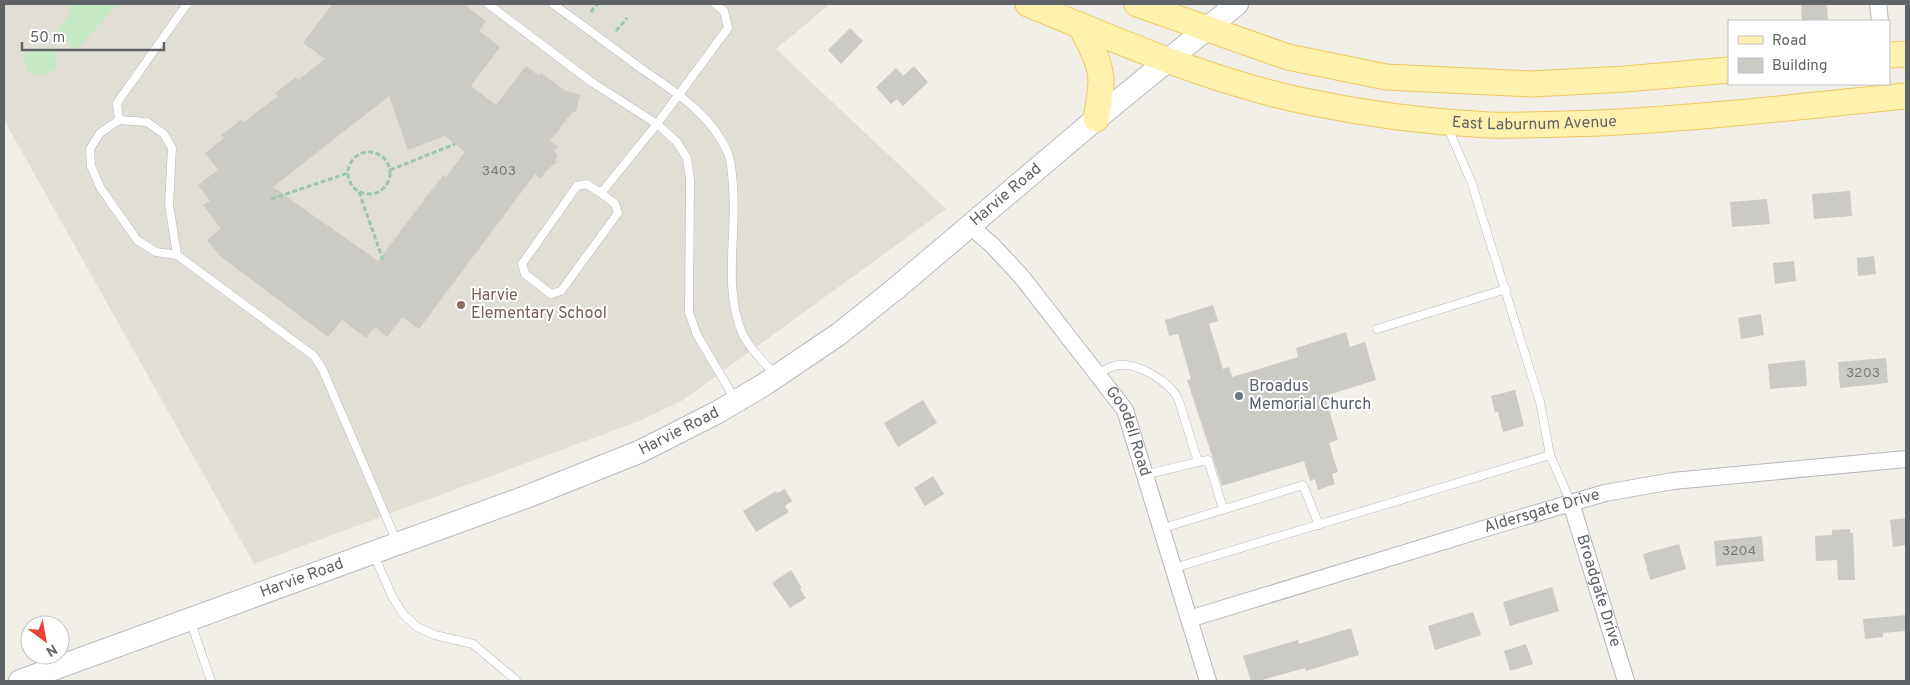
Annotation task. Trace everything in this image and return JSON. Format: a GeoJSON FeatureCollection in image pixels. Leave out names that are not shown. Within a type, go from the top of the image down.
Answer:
{"type":"FeatureCollection","features":[{"type":"Feature","properties":{"kind":"main road","name":"East Laburnum Avenue"},"geometry":{"type":"LineString","coordinates":[[1028,4],[1224,80],[1303,101],[1373,114],[1445,122],[1489,125],[1544,125],[1657,120],[1893,93]]}},
{"type":"Feature","properties":{"kind":"main road"},"geometry":{"type":"LineString","coordinates":[[1137,4],[1288,57],[1386,76],[1532,84],[1626,80],[1728,70]]}},
{"type":"Feature","properties":{"kind":"main road"},"geometry":{"type":"LineString","coordinates":[[1080,25],[1092,48],[1101,81],[1096,119]]}},
{"type":"Feature","properties":{"kind":"main road"},"geometry":{"type":"LineString","coordinates":[[1890,55],[1906,54]]}},
{"type":"Feature","properties":{"kind":"street","name":"Harvie Road"},"geometry":{"type":"LineString","coordinates":[[20,681],[526,497],[639,452],[736,401],[776,377],[839,334],[1237,4]]}},
{"type":"Feature","properties":{"kind":"street"},"geometry":{"type":"LineString","coordinates":[[1878,4],[1880,20]]}},
{"type":"Feature","properties":{"kind":"street","name":"Goodell Road"},"geometry":{"type":"LineString","coordinates":[[970,226],[992,245],[1021,276],[1125,410],[1208,681]]}},
{"type":"Feature","properties":{"kind":"street","name":"Aldersgate Drive"},"geometry":{"type":"LineString","coordinates":[[1189,619],[1571,503],[1625,489],[1672,481],[1906,459]]}},
{"type":"Feature","properties":{"kind":"street","name":"Broadgate Drive"},"geometry":{"type":"LineString","coordinates":[[1571,503],[1626,681]]}},
{"type":"Feature","properties":{"kind":"lane"},"geometry":{"type":"LineString","coordinates":[[119,120],[117,103],[188,4]]}},
{"type":"Feature","properties":{"kind":"lane"},"geometry":{"type":"LineString","coordinates":[[554,4],[706,118],[719,135],[729,154],[735,205],[732,285],[735,312],[743,336],[776,377]]}},
{"type":"Feature","properties":{"kind":"lane"},"geometry":{"type":"LineString","coordinates":[[602,193],[657,124],[728,28],[724,11],[715,4]]}},
{"type":"Feature","properties":{"kind":"lane"},"geometry":{"type":"LineString","coordinates":[[494,5],[590,81],[657,124],[676,141],[687,158],[690,180],[689,312],[697,335],[736,401]]}},
{"type":"Feature","properties":{"kind":"lane"},"geometry":{"type":"LineString","coordinates":[[177,255],[169,204],[172,148],[164,134],[147,122],[119,120],[100,133],[90,149],[91,166],[100,187],[137,240],[156,252],[177,255],[314,356],[332,390],[398,544]]}},
{"type":"Feature","properties":{"kind":"lane"},"geometry":{"type":"LineString","coordinates":[[1445,122],[1471,181],[1540,402],[1550,455],[1571,503]]}},
{"type":"Feature","properties":{"kind":"lane"},"geometry":{"type":"LineString","coordinates":[[586,184],[602,193],[616,204],[618,213],[560,290],[552,294],[526,274],[522,264],[577,186],[586,184]]}},
{"type":"Feature","properties":{"kind":"lane"},"geometry":{"type":"LineString","coordinates":[[1377,329],[1506,289]]}},
{"type":"Feature","properties":{"kind":"lane"},"geometry":{"type":"LineString","coordinates":[[1096,374],[1118,365],[1129,365],[1145,371],[1174,391],[1178,398],[1198,462]]}},
{"type":"Feature","properties":{"kind":"lane"},"geometry":{"type":"LineString","coordinates":[[1174,568],[1550,455]]}},
{"type":"Feature","properties":{"kind":"lane"},"geometry":{"type":"LineString","coordinates":[[1144,474],[1208,460],[1223,510]]}},
{"type":"Feature","properties":{"kind":"lane"},"geometry":{"type":"LineString","coordinates":[[1160,529],[1303,485],[1319,524]]}},
{"type":"Feature","properties":{"kind":"lane"},"geometry":{"type":"LineString","coordinates":[[373,553],[396,602],[403,614],[416,627],[435,635],[473,644],[517,681]]}},
{"type":"Feature","properties":{"kind":"lane"},"geometry":{"type":"LineString","coordinates":[[190,618],[211,681]]}},
{"type":"Feature","properties":{"kind":"path"},"geometry":{"type":"LineString","coordinates":[[591,12],[597,4]]}},
{"type":"Feature","properties":{"kind":"path"},"geometry":{"type":"LineString","coordinates":[[616,31],[627,18]]}},
{"type":"Feature","properties":{"kind":"path"},"geometry":{"type":"LineString","coordinates":[[390,170],[455,144]]}},
{"type":"Feature","properties":{"kind":"path"},"geometry":{"type":"LineString","coordinates":[[359,192],[370,194],[383,189],[390,177],[390,170],[383,158],[378,154],[364,152],[352,160],[348,180],[359,192],[383,260]]}},
{"type":"Feature","properties":{"kind":"path"},"geometry":{"type":"LineString","coordinates":[[271,200],[348,173]]}},
{"type":"Feature","properties":{"kind":"shaded area","name":"Harvie Elementary School"},"geometry":{"type":"Polygon","coordinates":[[[4,4],[830,4],[776,49],[946,209],[683,400],[642,420],[254,564],[4,120],[4,4]]]}},
{"type":"Feature","properties":{"kind":"green space"},"geometry":{"type":"Polygon","coordinates":[[[73,4],[118,4],[78,48],[71,47],[65,43],[59,30],[70,13],[73,4]]]}},
{"type":"Feature","properties":{"kind":"green space"},"geometry":{"type":"Polygon","coordinates":[[[51,48],[54,49],[57,69],[51,70],[50,73],[34,76],[33,72],[27,71],[24,57],[26,54],[51,48]]]}},
{"type":"Feature","properties":{"kind":"building"},"geometry":{"type":"Polygon","coordinates":[[[332,4],[464,4],[486,21],[479,31],[500,47],[471,86],[496,105],[526,66],[539,76],[541,73],[564,90],[580,95],[576,112],[573,111],[550,141],[558,147],[554,151],[558,155],[555,160],[557,162],[546,171],[541,179],[535,174],[419,329],[402,317],[387,337],[375,327],[366,338],[342,320],[328,337],[220,256],[207,240],[221,229],[203,205],[210,201],[198,185],[218,170],[205,153],[224,138],[221,135],[242,119],[244,122],[278,96],[275,93],[296,77],[298,80],[325,59],[303,43],[332,4]],[[389,96],[273,187],[378,261],[443,175],[446,177],[464,153],[445,136],[408,150],[389,96]]]}},
{"type":"Feature","properties":{"kind":"building"},"geometry":{"type":"Polygon","coordinates":[[[1801,4],[1827,4],[1828,20],[1802,20],[1801,4]]]}},
{"type":"Feature","properties":{"kind":"building"},"geometry":{"type":"Polygon","coordinates":[[[850,28],[863,41],[841,64],[828,50],[850,28]]]}},
{"type":"Feature","properties":{"kind":"building"},"geometry":{"type":"Polygon","coordinates":[[[914,66],[928,82],[903,106],[897,99],[891,104],[876,87],[896,68],[903,76],[914,66]]]}},
{"type":"Feature","properties":{"kind":"building"},"geometry":{"type":"Polygon","coordinates":[[[1850,191],[1852,216],[1814,219],[1812,194],[1850,191]]]}},
{"type":"Feature","properties":{"kind":"building"},"geometry":{"type":"Polygon","coordinates":[[[1767,199],[1770,224],[1732,227],[1730,202],[1767,199]]]}},
{"type":"Feature","properties":{"kind":"building"},"geometry":{"type":"Polygon","coordinates":[[[1874,256],[1876,274],[1858,276],[1857,258],[1874,256]]]}},
{"type":"Feature","properties":{"kind":"building"},"geometry":{"type":"Polygon","coordinates":[[[1794,261],[1796,281],[1775,284],[1773,263],[1794,261]]]}},
{"type":"Feature","properties":{"kind":"building","name":"Broadus Memorial Church"},"geometry":{"type":"Polygon","coordinates":[[[1213,305],[1218,321],[1209,324],[1223,369],[1229,367],[1232,377],[1298,357],[1296,348],[1346,332],[1350,347],[1365,342],[1376,380],[1325,396],[1338,440],[1329,443],[1338,472],[1332,474],[1335,484],[1318,490],[1315,479],[1310,481],[1304,461],[1222,486],[1187,380],[1191,379],[1178,334],[1169,336],[1165,320],[1213,305]]]}},
{"type":"Feature","properties":{"kind":"building"},"geometry":{"type":"Polygon","coordinates":[[[1761,314],[1764,335],[1741,339],[1738,318],[1761,314]]]}},
{"type":"Feature","properties":{"kind":"building"},"geometry":{"type":"Polygon","coordinates":[[[1886,358],[1888,383],[1840,388],[1838,362],[1886,358]]]}},
{"type":"Feature","properties":{"kind":"building"},"geometry":{"type":"Polygon","coordinates":[[[1805,360],[1807,386],[1770,389],[1768,364],[1805,360]]]}},
{"type":"Feature","properties":{"kind":"building"},"geometry":{"type":"Polygon","coordinates":[[[1515,390],[1524,426],[1503,432],[1498,412],[1495,412],[1491,396],[1515,390]]]}},
{"type":"Feature","properties":{"kind":"building"},"geometry":{"type":"Polygon","coordinates":[[[923,400],[937,423],[898,447],[884,423],[923,400]]]}},
{"type":"Feature","properties":{"kind":"building"},"geometry":{"type":"Polygon","coordinates":[[[933,476],[944,494],[925,506],[914,488],[933,476]]]}},
{"type":"Feature","properties":{"kind":"building"},"geometry":{"type":"Polygon","coordinates":[[[785,489],[792,501],[785,506],[789,512],[756,532],[743,511],[776,491],[777,493],[785,489]]]}},
{"type":"Feature","properties":{"kind":"building"},"geometry":{"type":"Polygon","coordinates":[[[1906,518],[1906,545],[1893,547],[1890,520],[1906,518]]]}},
{"type":"Feature","properties":{"kind":"building"},"geometry":{"type":"Polygon","coordinates":[[[1850,529],[1850,533],[1853,533],[1855,580],[1838,580],[1837,560],[1816,561],[1815,536],[1832,535],[1832,530],[1850,529]]]}},
{"type":"Feature","properties":{"kind":"building"},"geometry":{"type":"Polygon","coordinates":[[[1762,536],[1764,561],[1716,566],[1714,541],[1762,536]]]}},
{"type":"Feature","properties":{"kind":"building"},"geometry":{"type":"Polygon","coordinates":[[[1679,544],[1686,569],[1650,580],[1643,554],[1679,544]]]}},
{"type":"Feature","properties":{"kind":"building"},"geometry":{"type":"Polygon","coordinates":[[[791,570],[806,598],[790,608],[772,583],[791,570]]]}},
{"type":"Feature","properties":{"kind":"building"},"geometry":{"type":"Polygon","coordinates":[[[1552,587],[1559,611],[1510,626],[1503,602],[1552,587]]]}},
{"type":"Feature","properties":{"kind":"building"},"geometry":{"type":"Polygon","coordinates":[[[1473,612],[1481,635],[1435,650],[1428,626],[1473,612]]]}},
{"type":"Feature","properties":{"kind":"building"},"geometry":{"type":"Polygon","coordinates":[[[1906,615],[1906,631],[1883,633],[1883,637],[1865,639],[1863,619],[1906,615]]]}},
{"type":"Feature","properties":{"kind":"building"},"geometry":{"type":"Polygon","coordinates":[[[1351,628],[1359,655],[1306,671],[1305,668],[1258,681],[1251,681],[1243,656],[1298,640],[1299,644],[1351,628]]]}},
{"type":"Feature","properties":{"kind":"building"},"geometry":{"type":"Polygon","coordinates":[[[1526,644],[1533,664],[1510,671],[1504,651],[1526,644]]]}},
{"type":"Feature","properties":{"kind":"place","name":"Harvie Elementary School"},"geometry":{"type":"Point","coordinates":[461,305]}},
{"type":"Feature","properties":{"kind":"place","name":"Broadus Memorial Church"},"geometry":{"type":"Point","coordinates":[1239,396]}}]}
